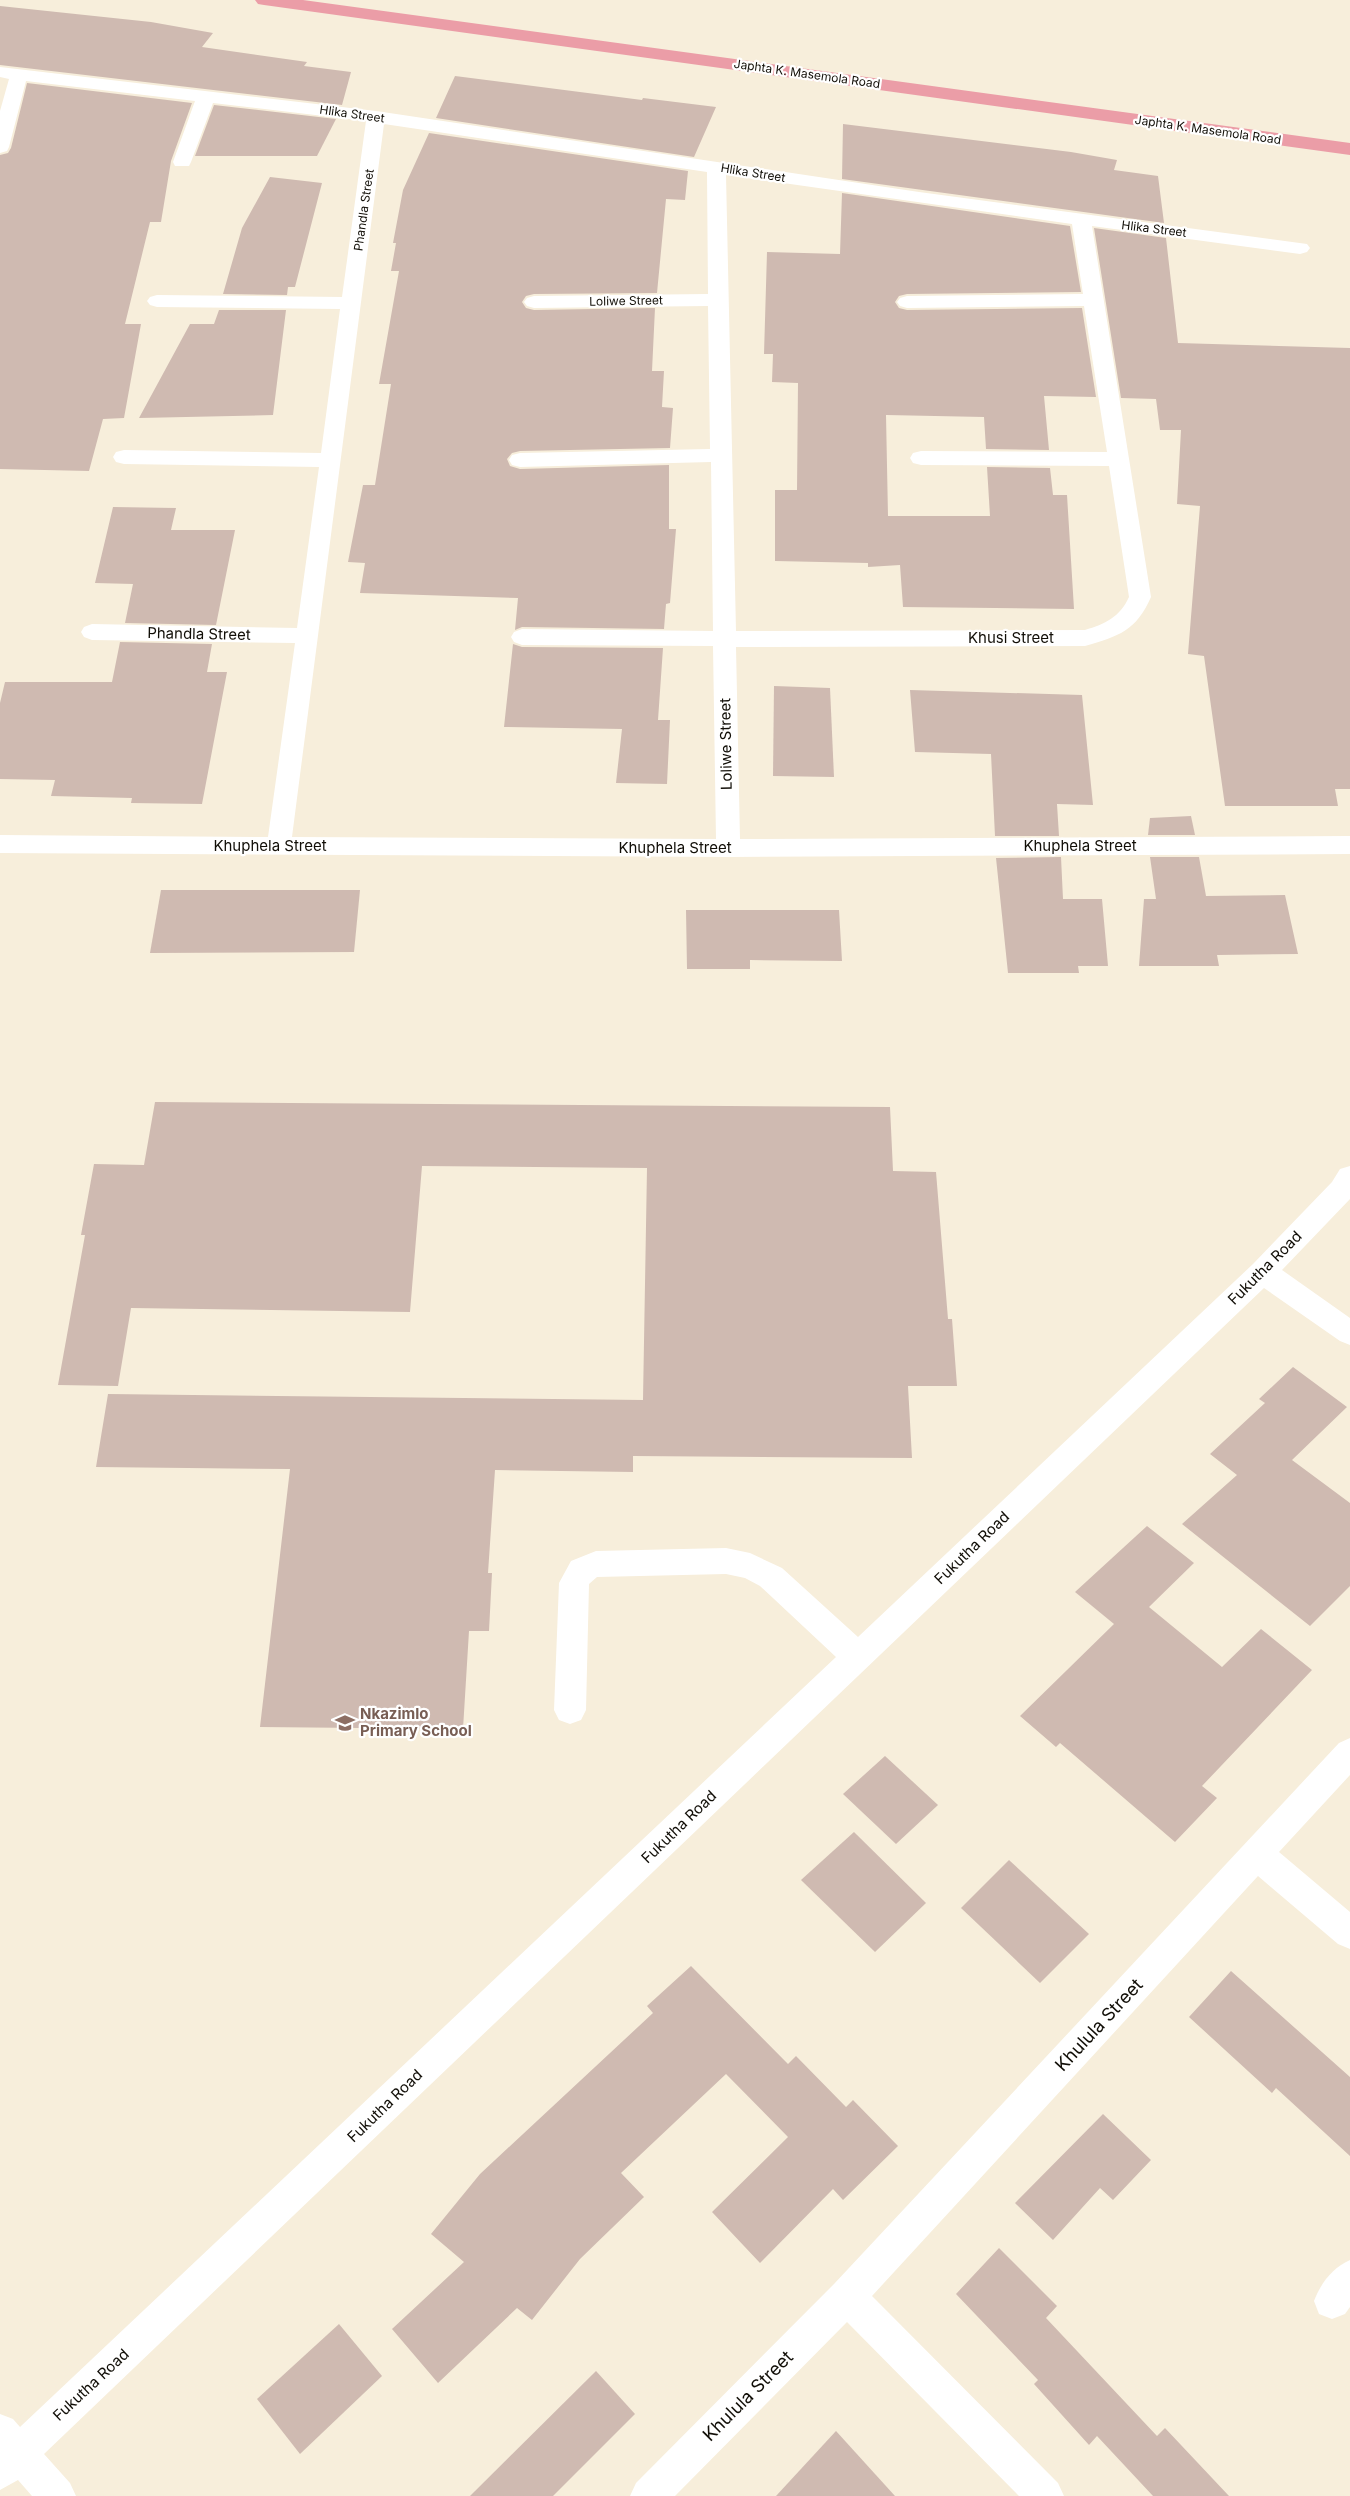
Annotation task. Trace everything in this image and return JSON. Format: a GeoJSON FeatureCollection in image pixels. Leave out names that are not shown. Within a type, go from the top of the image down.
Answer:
{"type":"FeatureCollection","features":[{"type":"Feature","properties":{"kind":"main road","name":"Japhta K. Masemola Road"},"geometry":{"type":"LineString","coordinates":[[264,0],[1350,149]]}},
{"type":"Feature","properties":{"kind":"street","name":"Hlika Street"},"geometry":{"type":"LineString","coordinates":[[0,72],[376,117],[919,198],[1300,248]]}},
{"type":"Feature","properties":{"kind":"street"},"geometry":{"type":"LineString","coordinates":[[0,147],[19,74]]}},
{"type":"Feature","properties":{"kind":"street"},"geometry":{"type":"LineString","coordinates":[[182,162],[206,96]]}},
{"type":"Feature","properties":{"kind":"street","name":"Phandla Street"},"geometry":{"type":"LineString","coordinates":[[279,846],[376,117]]}},
{"type":"Feature","properties":{"kind":"street","name":"Loliwe Street"},"geometry":{"type":"LineString","coordinates":[[716,167],[728,848]]}},
{"type":"Feature","properties":{"kind":"street","name":"Khusi Street"},"geometry":{"type":"LineString","coordinates":[[724,639],[1085,638],[1114,630],[1134,613],[1140,597],[1081,220]]}},
{"type":"Feature","properties":{"kind":"street","name":"Loliwe Street"},"geometry":{"type":"LineString","coordinates":[[534,302],[718,300]]}},
{"type":"Feature","properties":{"kind":"street"},"geometry":{"type":"LineString","coordinates":[[907,302],[1094,300]]}},
{"type":"Feature","properties":{"kind":"street"},"geometry":{"type":"LineString","coordinates":[[157,301],[351,303]]}},
{"type":"Feature","properties":{"kind":"street"},"geometry":{"type":"LineString","coordinates":[[520,460],[721,455]]}},
{"type":"Feature","properties":{"kind":"street"},"geometry":{"type":"LineString","coordinates":[[124,457],[330,460]]}},
{"type":"Feature","properties":{"kind":"street"},"geometry":{"type":"LineString","coordinates":[[921,458],[1119,459]]}},
{"type":"Feature","properties":{"kind":"street","name":"Phandla Street"},"geometry":{"type":"LineString","coordinates":[[92,632],[307,636]]}},
{"type":"Feature","properties":{"kind":"street"},"geometry":{"type":"LineString","coordinates":[[522,637],[724,639]]}},
{"type":"Feature","properties":{"kind":"street","name":"Khuphela Street"},"geometry":{"type":"LineString","coordinates":[[0,844],[728,848],[1350,844]]}},
{"type":"Feature","properties":{"kind":"street","name":"Fukutha Road"},"geometry":{"type":"LineString","coordinates":[[6,2452],[858,1657],[1264,1272],[1342,1190],[1350,1177]]}},
{"type":"Feature","properties":{"kind":"street"},"geometry":{"type":"LineString","coordinates":[[1264,1272],[1350,1333]]}},
{"type":"Feature","properties":{"kind":"street"},"geometry":{"type":"LineString","coordinates":[[570,1710],[574,1583],[582,1569],[596,1564],[726,1561],[750,1566],[771,1577],[858,1657]]}},
{"type":"Feature","properties":{"kind":"street","name":"Khulula Street"},"geometry":{"type":"LineString","coordinates":[[649,2496],[847,2297],[1350,1754]]}},
{"type":"Feature","properties":{"kind":"street"},"geometry":{"type":"LineString","coordinates":[[1258,1855],[1350,1933]]}},
{"type":"Feature","properties":{"kind":"street"},"geometry":{"type":"LineString","coordinates":[[847,2297],[1045,2496]]}},
{"type":"Feature","properties":{"kind":"street"},"geometry":{"type":"LineString","coordinates":[[6,2452],[57,2496]]}},
{"type":"Feature","properties":{"kind":"building"},"geometry":{"type":"Polygon","coordinates":[[[0,6],[151,22],[213,33],[202,47],[307,62],[304,66],[351,72],[342,105],[0,65],[0,6]]]}},
{"type":"Feature","properties":{"kind":"building"},"geometry":{"type":"Polygon","coordinates":[[[455,76],[642,100],[643,98],[716,107],[694,157],[436,118],[455,76]]]}},
{"type":"Feature","properties":{"kind":"building"},"geometry":{"type":"Polygon","coordinates":[[[27,83],[192,103],[171,161],[161,222],[150,222],[125,324],[141,324],[124,418],[103,419],[89,471],[0,469],[0,155],[8,153],[11,148],[27,83]]]}},
{"type":"Feature","properties":{"kind":"building"},"geometry":{"type":"Polygon","coordinates":[[[214,105],[336,119],[317,156],[195,156],[214,105]]]}},
{"type":"Feature","properties":{"kind":"building"},"geometry":{"type":"Polygon","coordinates":[[[843,124],[1071,152],[1117,160],[1114,170],[1158,176],[1164,223],[842,179],[843,124]]]}},
{"type":"Feature","properties":{"kind":"building"},"geometry":{"type":"Polygon","coordinates":[[[429,133],[688,171],[685,200],[666,199],[657,293],[534,294],[526,296],[522,302],[526,308],[534,310],[655,308],[652,371],[664,371],[662,407],[673,408],[670,448],[520,451],[512,453],[507,459],[510,466],[520,469],[669,465],[669,529],[676,529],[670,603],[666,604],[664,629],[522,627],[515,630],[518,598],[360,593],[365,563],[348,562],[363,485],[375,485],[391,384],[379,384],[399,271],[391,271],[396,243],[393,243],[403,190],[429,133]]]}},
{"type":"Feature","properties":{"kind":"building"},"geometry":{"type":"Polygon","coordinates":[[[270,177],[322,183],[295,287],[288,287],[287,295],[223,294],[242,228],[270,177]]]}},
{"type":"Feature","properties":{"kind":"building"},"geometry":{"type":"Polygon","coordinates":[[[842,193],[1070,226],[1081,292],[907,294],[899,296],[895,302],[899,308],[907,310],[1082,308],[1096,397],[1044,396],[1049,450],[986,449],[984,417],[886,415],[888,516],[990,516],[987,467],[1050,468],[1053,495],[1067,495],[1074,609],[903,607],[900,565],[868,567],[868,563],[775,561],[775,490],[797,490],[798,383],[772,382],[773,354],[764,354],[767,252],[840,254],[842,193]]]}},
{"type":"Feature","properties":{"kind":"building"},"geometry":{"type":"Polygon","coordinates":[[[1094,228],[1166,238],[1178,343],[1350,348],[1350,789],[1335,789],[1338,806],[1225,806],[1204,656],[1188,654],[1200,506],[1177,504],[1181,430],[1160,430],[1156,399],[1121,398],[1094,228]]]}},
{"type":"Feature","properties":{"kind":"building"},"geometry":{"type":"Polygon","coordinates":[[[219,310],[286,310],[273,415],[139,418],[190,324],[214,324],[219,310]]]}},
{"type":"Feature","properties":{"kind":"building"},"geometry":{"type":"Polygon","coordinates":[[[113,507],[176,508],[171,530],[235,530],[216,625],[125,623],[133,584],[95,583],[113,507]]]}},
{"type":"Feature","properties":{"kind":"building"},"geometry":{"type":"Polygon","coordinates":[[[120,642],[212,644],[207,672],[227,672],[202,804],[131,803],[132,798],[51,796],[55,780],[0,779],[0,703],[5,682],[112,682],[120,642]]]}},
{"type":"Feature","properties":{"kind":"building"},"geometry":{"type":"Polygon","coordinates":[[[513,644],[522,647],[663,648],[658,720],[670,720],[667,784],[616,783],[622,729],[504,727],[513,644]]]}},
{"type":"Feature","properties":{"kind":"building"},"geometry":{"type":"Polygon","coordinates":[[[774,686],[830,688],[834,777],[773,776],[774,686]]]}},
{"type":"Feature","properties":{"kind":"building"},"geometry":{"type":"Polygon","coordinates":[[[910,690],[1082,695],[1093,805],[1057,804],[1059,836],[995,836],[991,754],[915,752],[910,690]]]}},
{"type":"Feature","properties":{"kind":"building"},"geometry":{"type":"Polygon","coordinates":[[[1191,816],[1195,835],[1148,835],[1150,818],[1191,816]]]}},
{"type":"Feature","properties":{"kind":"building"},"geometry":{"type":"Polygon","coordinates":[[[1061,857],[1063,899],[1102,899],[1108,966],[1078,966],[1079,973],[1008,973],[996,858],[1061,857]]]}},
{"type":"Feature","properties":{"kind":"building"},"geometry":{"type":"Polygon","coordinates":[[[1150,857],[1199,857],[1206,896],[1285,895],[1298,954],[1217,955],[1219,966],[1139,966],[1144,899],[1156,899],[1150,857]]]}},
{"type":"Feature","properties":{"kind":"building"},"geometry":{"type":"Polygon","coordinates":[[[161,890],[360,890],[354,952],[150,953],[161,890]]]}},
{"type":"Feature","properties":{"kind":"building"},"geometry":{"type":"Polygon","coordinates":[[[686,910],[839,910],[842,961],[750,960],[750,969],[687,969],[686,910]]]}},
{"type":"Feature","properties":{"kind":"building"},"geometry":{"type":"Polygon","coordinates":[[[155,1102],[890,1107],[893,1171],[936,1172],[948,1319],[952,1319],[957,1386],[908,1386],[912,1458],[633,1456],[633,1472],[495,1470],[488,1573],[492,1573],[489,1631],[469,1631],[463,1729],[260,1727],[290,1469],[96,1467],[108,1394],[643,1400],[647,1168],[422,1166],[410,1312],[131,1308],[118,1386],[58,1385],[85,1235],[81,1235],[94,1164],[144,1165],[155,1102]]]}},
{"type":"Feature","properties":{"kind":"building"},"geometry":{"type":"Polygon","coordinates":[[[1293,1367],[1347,1407],[1292,1460],[1350,1503],[1350,1586],[1310,1626],[1182,1524],[1237,1475],[1210,1454],[1265,1403],[1259,1399],[1293,1367]]]}},
{"type":"Feature","properties":{"kind":"building"},"geometry":{"type":"Polygon","coordinates":[[[1147,1526],[1194,1563],[1149,1607],[1222,1667],[1261,1629],[1312,1670],[1202,1786],[1217,1798],[1175,1842],[1060,1743],[1056,1747],[1020,1716],[1114,1624],[1075,1592],[1147,1526]]]}},
{"type":"Feature","properties":{"kind":"building"},"geometry":{"type":"Polygon","coordinates":[[[885,1756],[938,1805],[896,1844],[843,1794],[885,1756]]]}},
{"type":"Feature","properties":{"kind":"building"},"geometry":{"type":"Polygon","coordinates":[[[854,1832],[926,1903],[875,1952],[801,1880],[854,1832]]]}},
{"type":"Feature","properties":{"kind":"building"},"geometry":{"type":"Polygon","coordinates":[[[1009,1860],[1089,1934],[1040,1983],[961,1908],[1009,1860]]]}},
{"type":"Feature","properties":{"kind":"building"},"geometry":{"type":"Polygon","coordinates":[[[691,1966],[788,2064],[796,2056],[846,2107],[853,2100],[898,2146],[843,2200],[833,2189],[760,2263],[712,2212],[788,2137],[726,2074],[621,2173],[644,2197],[580,2259],[532,2320],[517,2308],[438,2383],[392,2329],[464,2262],[431,2234],[480,2174],[653,2013],[647,2006],[691,1966]]]}},
{"type":"Feature","properties":{"kind":"building"},"geometry":{"type":"Polygon","coordinates":[[[1231,1971],[1350,2077],[1350,2156],[1276,2088],[1272,2093],[1189,2017],[1231,1971]]]}},
{"type":"Feature","properties":{"kind":"building"},"geometry":{"type":"Polygon","coordinates":[[[1103,2114],[1151,2160],[1113,2200],[1100,2188],[1053,2240],[1015,2203],[1103,2114]]]}},
{"type":"Feature","properties":{"kind":"building"},"geometry":{"type":"Polygon","coordinates":[[[999,2248],[1057,2306],[1046,2318],[1157,2436],[1165,2428],[1229,2496],[1153,2496],[1097,2436],[1089,2445],[1034,2384],[1038,2380],[956,2294],[999,2248]]]}},
{"type":"Feature","properties":{"kind":"building"},"geometry":{"type":"Polygon","coordinates":[[[339,2324],[382,2376],[300,2454],[257,2399],[339,2324]]]}},
{"type":"Feature","properties":{"kind":"building"},"geometry":{"type":"Polygon","coordinates":[[[596,2371],[635,2414],[553,2496],[470,2496],[596,2371]]]}},
{"type":"Feature","properties":{"kind":"building"},"geometry":{"type":"Polygon","coordinates":[[[836,2431],[895,2496],[776,2496],[836,2431]]]}},
{"type":"Feature","properties":{"kind":"place","name":"Nkazimlo Primary School"},"geometry":{"type":"Point","coordinates":[345,1723]}}]}
